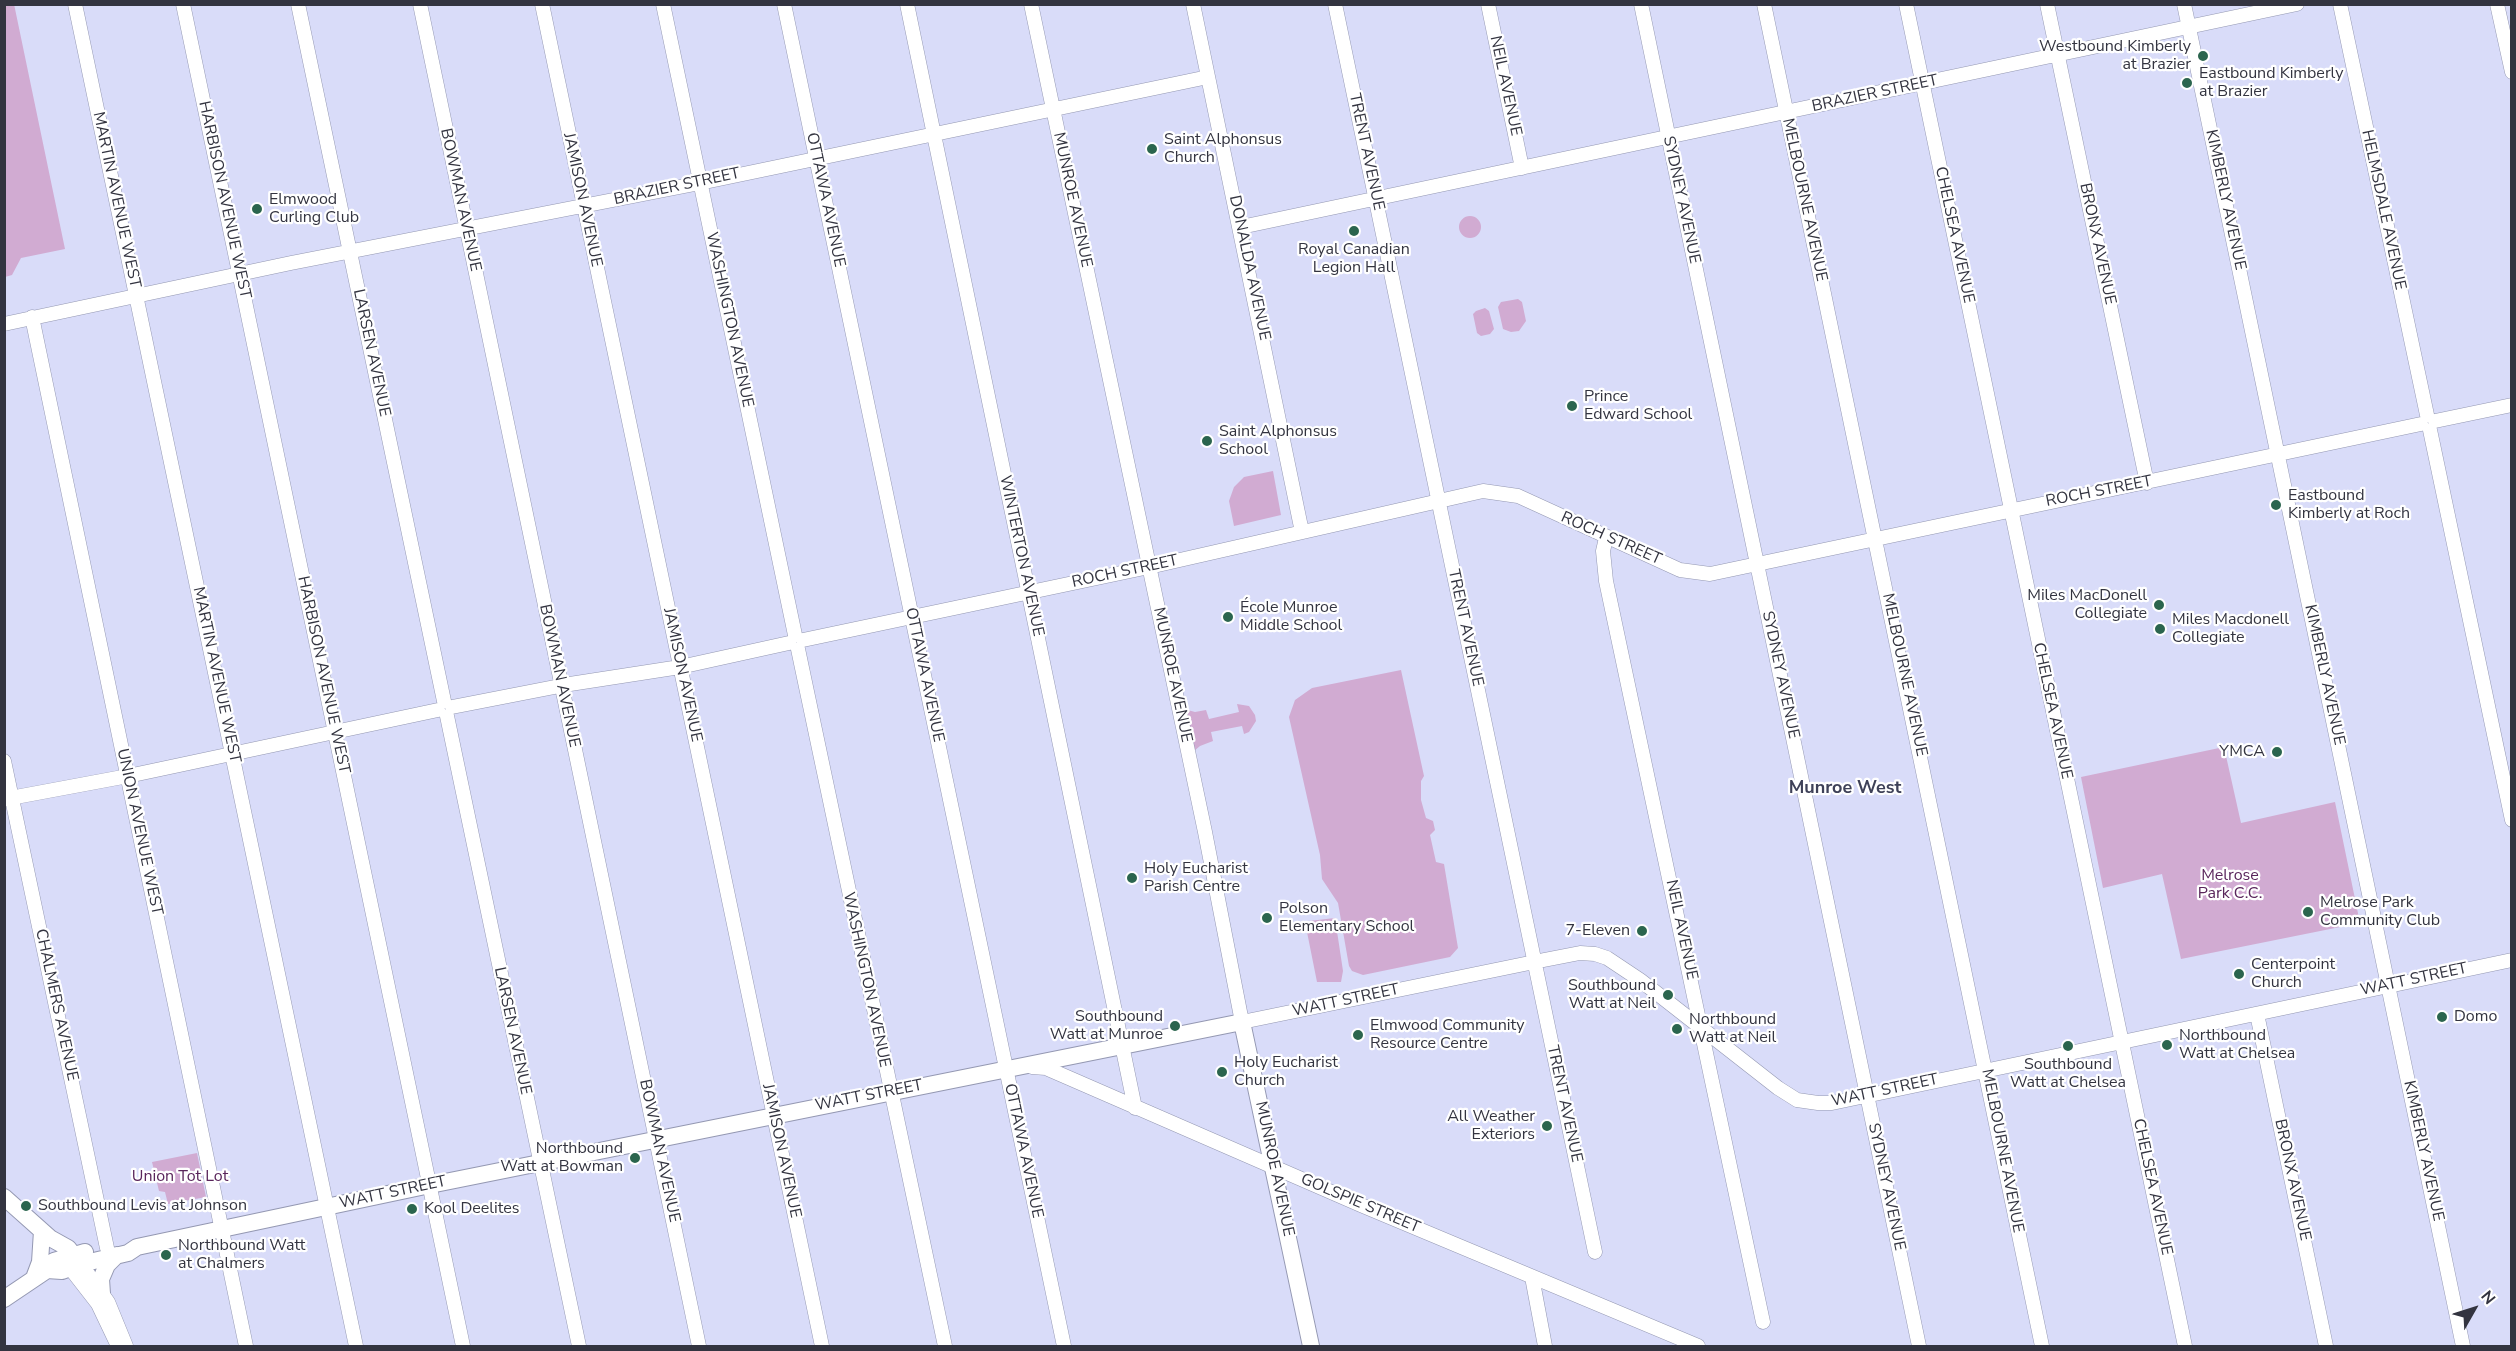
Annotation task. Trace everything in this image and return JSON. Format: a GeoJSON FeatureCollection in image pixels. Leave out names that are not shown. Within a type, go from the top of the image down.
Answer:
{"type":"FeatureCollection","features":[{"type":"Feature","properties":{"kind":"main road","name":"WATT STREET"},"geometry":{"type":"LineString","coordinates":[[4,1299],[40,1274],[54,1261],[72,1261],[112,1251],[128,1253],[136,1247],[430,1185],[1242,1022]]}},
{"type":"Feature","properties":{"kind":"main road","name":"MUNROE AVENUE"},"geometry":{"type":"LineString","coordinates":[[1242,1022],[1311,1347]]}},
{"type":"Feature","properties":{"kind":"main road"},"geometry":{"type":"LineString","coordinates":[[4,1197],[46,1234],[72,1261]]}},
{"type":"Feature","properties":{"kind":"main road"},"geometry":{"type":"LineString","coordinates":[[40,1274],[46,1234]]}},
{"type":"Feature","properties":{"kind":"main road"},"geometry":{"type":"LineString","coordinates":[[102,1294],[101,1279],[112,1251]]}},
{"type":"Feature","properties":{"kind":"street","name":"MARTIN AVENUE WEST"},"geometry":{"type":"LineString","coordinates":[[75,4],[356,1347]]}},
{"type":"Feature","properties":{"kind":"street","name":"HARBISON AVENUE WEST"},"geometry":{"type":"LineString","coordinates":[[183,4],[463,1347]]}},
{"type":"Feature","properties":{"kind":"street","name":"LARSEN AVENUE"},"geometry":{"type":"LineString","coordinates":[[298,4],[579,1347]]}},
{"type":"Feature","properties":{"kind":"street","name":"BOWMAN AVENUE"},"geometry":{"type":"LineString","coordinates":[[420,4],[699,1347]]}},
{"type":"Feature","properties":{"kind":"street","name":"JAMISON AVENUE"},"geometry":{"type":"LineString","coordinates":[[542,4],[822,1347]]}},
{"type":"Feature","properties":{"kind":"street","name":"WASHINGTON AVENUE"},"geometry":{"type":"LineString","coordinates":[[663,4],[945,1347]]}},
{"type":"Feature","properties":{"kind":"street","name":"OTTAWA AVENUE"},"geometry":{"type":"LineString","coordinates":[[784,4],[912,617],[1014,1067],[1064,1347]]}},
{"type":"Feature","properties":{"kind":"street","name":"WINTERTON AVENUE"},"geometry":{"type":"LineString","coordinates":[[907,4],[1124,1045],[1135,1108]]}},
{"type":"Feature","properties":{"kind":"street","name":"MUNROE AVENUE"},"geometry":{"type":"LineString","coordinates":[[1031,4],[1242,1022]]}},
{"type":"Feature","properties":{"kind":"street","name":"DONALDA AVENUE"},"geometry":{"type":"LineString","coordinates":[[1193,4],[1241,227],[1302,532]]}},
{"type":"Feature","properties":{"kind":"street","name":"TRENT AVENUE"},"geometry":{"type":"LineString","coordinates":[[1335,4],[1595,1252]]}},
{"type":"Feature","properties":{"kind":"street","name":"NEIL AVENUE"},"geometry":{"type":"LineString","coordinates":[[1488,4],[1522,168]]}},
{"type":"Feature","properties":{"kind":"street","name":"SYDNEY AVENUE"},"geometry":{"type":"LineString","coordinates":[[1641,4],[1919,1347]]}},
{"type":"Feature","properties":{"kind":"street","name":"MELBOURNE AVENUE"},"geometry":{"type":"LineString","coordinates":[[1764,4],[2042,1347]]}},
{"type":"Feature","properties":{"kind":"street","name":"CHELSEA AVENUE"},"geometry":{"type":"LineString","coordinates":[[1906,4],[2185,1347]]}},
{"type":"Feature","properties":{"kind":"street","name":"BRONX AVENUE"},"geometry":{"type":"LineString","coordinates":[[2048,4],[2146,483]]}},
{"type":"Feature","properties":{"kind":"street","name":"KIMBERLY AVENUE"},"geometry":{"type":"LineString","coordinates":[[2184,4],[2463,1347]]}},
{"type":"Feature","properties":{"kind":"street","name":"BRAZIER STREET"},"geometry":{"type":"LineString","coordinates":[[1241,227],[2297,4]]}},
{"type":"Feature","properties":{"kind":"street","name":"HELMSDALE AVENUE"},"geometry":{"type":"LineString","coordinates":[[2340,4],[2511,820]]}},
{"type":"Feature","properties":{"kind":"street"},"geometry":{"type":"LineString","coordinates":[[2497,4],[2511,72]]}},
{"type":"Feature","properties":{"kind":"street","name":"BRAZIER STREET"},"geometry":{"type":"LineString","coordinates":[[4,324],[1208,77]]}},
{"type":"Feature","properties":{"kind":"street","name":"UNION AVENUE WEST"},"geometry":{"type":"LineString","coordinates":[[32,317],[246,1347]]}},
{"type":"Feature","properties":{"kind":"street","name":"ROCH STREET"},"geometry":{"type":"LineString","coordinates":[[8,799],[561,685],[680,667],[1149,567],[1484,491],[1518,496],[1680,570],[1710,574],[2511,405]]}},
{"type":"Feature","properties":{"kind":"street","name":"NEIL AVENUE"},"geometry":{"type":"LineString","coordinates":[[1606,538],[1603,551],[1606,581],[1763,1322]]}},
{"type":"Feature","properties":{"kind":"street","name":"CHALMERS AVENUE"},"geometry":{"type":"LineString","coordinates":[[4,761],[8,799],[112,1251]]}},
{"type":"Feature","properties":{"kind":"street","name":"WATT STREET"},"geometry":{"type":"LineString","coordinates":[[1242,1022],[1580,953],[1595,954],[1607,958],[1640,980],[1778,1088],[1797,1100],[1832,1103],[2511,960]]}},
{"type":"Feature","properties":{"kind":"street","name":"BRONX AVENUE"},"geometry":{"type":"LineString","coordinates":[[2257,1014],[2326,1347]]}},
{"type":"Feature","properties":{"kind":"street","name":"GOLSPIE STREET"},"geometry":{"type":"LineString","coordinates":[[1014,1067],[1046,1068],[1698,1347]]}},
{"type":"Feature","properties":{"kind":"street"},"geometry":{"type":"LineString","coordinates":[[72,1261],[102,1294],[115,1315],[126,1347]]}},
{"type":"Feature","properties":{"kind":"street"},"geometry":{"type":"LineString","coordinates":[[72,1261],[98,1304],[118,1347]]}},
{"type":"Feature","properties":{"kind":"street"},"geometry":{"type":"LineString","coordinates":[[1532,1277],[1545,1347]]}},
{"type":"Feature","properties":{"kind":"green space"},"geometry":{"type":"Polygon","coordinates":[[[14,4],[65,249],[21,258],[12,275],[5,277],[4,5],[14,4]]]}},
{"type":"Feature","properties":{"kind":"green space"},"geometry":{"type":"Polygon","coordinates":[[[1470,216],[1478,219],[1481,227],[1478,235],[1470,238],[1462,235],[1459,227],[1462,219],[1470,216]]]}},
{"type":"Feature","properties":{"kind":"green space"},"geometry":{"type":"Polygon","coordinates":[[[1518,299],[1522,302],[1526,321],[1519,331],[1511,332],[1503,329],[1498,307],[1501,302],[1518,299]]]}},
{"type":"Feature","properties":{"kind":"green space"},"geometry":{"type":"Polygon","coordinates":[[[1485,308],[1489,311],[1494,329],[1490,334],[1481,336],[1477,333],[1473,314],[1485,308]]]}},
{"type":"Feature","properties":{"kind":"green space"},"geometry":{"type":"Polygon","coordinates":[[[1273,471],[1281,515],[1234,526],[1229,501],[1234,487],[1244,477],[1273,471]]]}},
{"type":"Feature","properties":{"kind":"green space"},"geometry":{"type":"Polygon","coordinates":[[[1401,670],[1424,776],[1421,781],[1421,800],[1426,818],[1433,821],[1435,830],[1430,835],[1436,862],[1444,864],[1458,948],[1450,957],[1363,975],[1352,971],[1349,966],[1338,903],[1322,879],[1320,855],[1289,717],[1295,700],[1312,688],[1401,670]]]}},
{"type":"Feature","properties":{"kind":"green space"},"geometry":{"type":"Polygon","coordinates":[[[1237,704],[1249,706],[1255,715],[1256,721],[1249,732],[1244,734],[1242,726],[1211,732],[1213,741],[1194,751],[1184,709],[1195,712],[1206,710],[1209,719],[1239,712],[1237,704]]]}},
{"type":"Feature","properties":{"kind":"green space","name":"Melrose Park C.C."},"geometry":{"type":"Polygon","coordinates":[[[2224,747],[2241,823],[2335,802],[2360,923],[2181,959],[2162,874],[2103,888],[2081,777],[2224,747]]]}},
{"type":"Feature","properties":{"kind":"green space"},"geometry":{"type":"Polygon","coordinates":[[[1335,918],[1343,971],[1341,982],[1317,982],[1306,927],[1309,921],[1335,918]]]}},
{"type":"Feature","properties":{"kind":"green space","name":"Union Tot Lot"},"geometry":{"type":"Polygon","coordinates":[[[197,1153],[206,1197],[168,1204],[165,1192],[159,1191],[152,1162],[197,1153]]]}},
{"type":"Feature","properties":{"kind":"place","name":"Westbound Kimberly at Brazier"},"geometry":{"type":"Point","coordinates":[2203,56]}},
{"type":"Feature","properties":{"kind":"place","name":"Eastbound Kimberly at Brazier"},"geometry":{"type":"Point","coordinates":[2187,83]}},
{"type":"Feature","properties":{"kind":"place","name":"Saint Alphonsus Church"},"geometry":{"type":"Point","coordinates":[1152,149]}},
{"type":"Feature","properties":{"kind":"place","name":"Elmwood Curling Club"},"geometry":{"type":"Point","coordinates":[257,209]}},
{"type":"Feature","properties":{"kind":"place","name":"Royal Canadian Legion Hall"},"geometry":{"type":"Point","coordinates":[1354,231]}},
{"type":"Feature","properties":{"kind":"place","name":"Prince Edward School"},"geometry":{"type":"Point","coordinates":[1572,406]}},
{"type":"Feature","properties":{"kind":"place","name":"Saint Alphonsus School"},"geometry":{"type":"Point","coordinates":[1207,441]}},
{"type":"Feature","properties":{"kind":"place","name":"Eastbound Kimberly at Roch"},"geometry":{"type":"Point","coordinates":[2276,505]}},
{"type":"Feature","properties":{"kind":"place","name":"Miles MacDonell Collegiate"},"geometry":{"type":"Point","coordinates":[2159,605]}},
{"type":"Feature","properties":{"kind":"place","name":"École Munroe Middle School"},"geometry":{"type":"Point","coordinates":[1228,617]}},
{"type":"Feature","properties":{"kind":"place","name":"Miles Macdonell Collegiate"},"geometry":{"type":"Point","coordinates":[2160,629]}},
{"type":"Feature","properties":{"kind":"place","name":"YMCA"},"geometry":{"type":"Point","coordinates":[2277,752]}},
{"type":"Feature","properties":{"kind":"place","name":"Holy Eucharist Parish Centre"},"geometry":{"type":"Point","coordinates":[1132,878]}},
{"type":"Feature","properties":{"kind":"place","name":"Melrose Park Community Club"},"geometry":{"type":"Point","coordinates":[2308,912]}},
{"type":"Feature","properties":{"kind":"place","name":"Polson Elementary School"},"geometry":{"type":"Point","coordinates":[1267,918]}},
{"type":"Feature","properties":{"kind":"place","name":"7-Eleven"},"geometry":{"type":"Point","coordinates":[1642,931]}},
{"type":"Feature","properties":{"kind":"place","name":"Centerpoint Church"},"geometry":{"type":"Point","coordinates":[2239,974]}},
{"type":"Feature","properties":{"kind":"place","name":"Southbound Watt at Neil"},"geometry":{"type":"Point","coordinates":[1668,995]}},
{"type":"Feature","properties":{"kind":"place","name":"Domo"},"geometry":{"type":"Point","coordinates":[2442,1017]}},
{"type":"Feature","properties":{"kind":"place","name":"Southbound Watt at Munroe"},"geometry":{"type":"Point","coordinates":[1175,1026]}},
{"type":"Feature","properties":{"kind":"place","name":"Northbound Watt at Neil"},"geometry":{"type":"Point","coordinates":[1677,1029]}},
{"type":"Feature","properties":{"kind":"place","name":"Elmwood Community Resource Centre"},"geometry":{"type":"Point","coordinates":[1358,1035]}},
{"type":"Feature","properties":{"kind":"place","name":"Northbound Watt at Chelsea"},"geometry":{"type":"Point","coordinates":[2167,1045]}},
{"type":"Feature","properties":{"kind":"place","name":"Southbound Watt at Chelsea"},"geometry":{"type":"Point","coordinates":[2068,1046]}},
{"type":"Feature","properties":{"kind":"place","name":"Holy Eucharist Church"},"geometry":{"type":"Point","coordinates":[1222,1072]}},
{"type":"Feature","properties":{"kind":"place","name":"All Weather Exteriors"},"geometry":{"type":"Point","coordinates":[1547,1126]}},
{"type":"Feature","properties":{"kind":"place","name":"Northbound Watt at Bowman"},"geometry":{"type":"Point","coordinates":[635,1158]}},
{"type":"Feature","properties":{"kind":"place","name":"Southbound Levis at Johnson"},"geometry":{"type":"Point","coordinates":[26,1206]}},
{"type":"Feature","properties":{"kind":"place","name":"Kool Deelites"},"geometry":{"type":"Point","coordinates":[412,1209]}},
{"type":"Feature","properties":{"kind":"place","name":"Northbound Watt at Chalmers"},"geometry":{"type":"Point","coordinates":[166,1255]}},
{"type":"Feature","properties":{"kind":"district","name":"Munroe West"},"geometry":{"type":"Point","coordinates":[1845,789]}}]}
